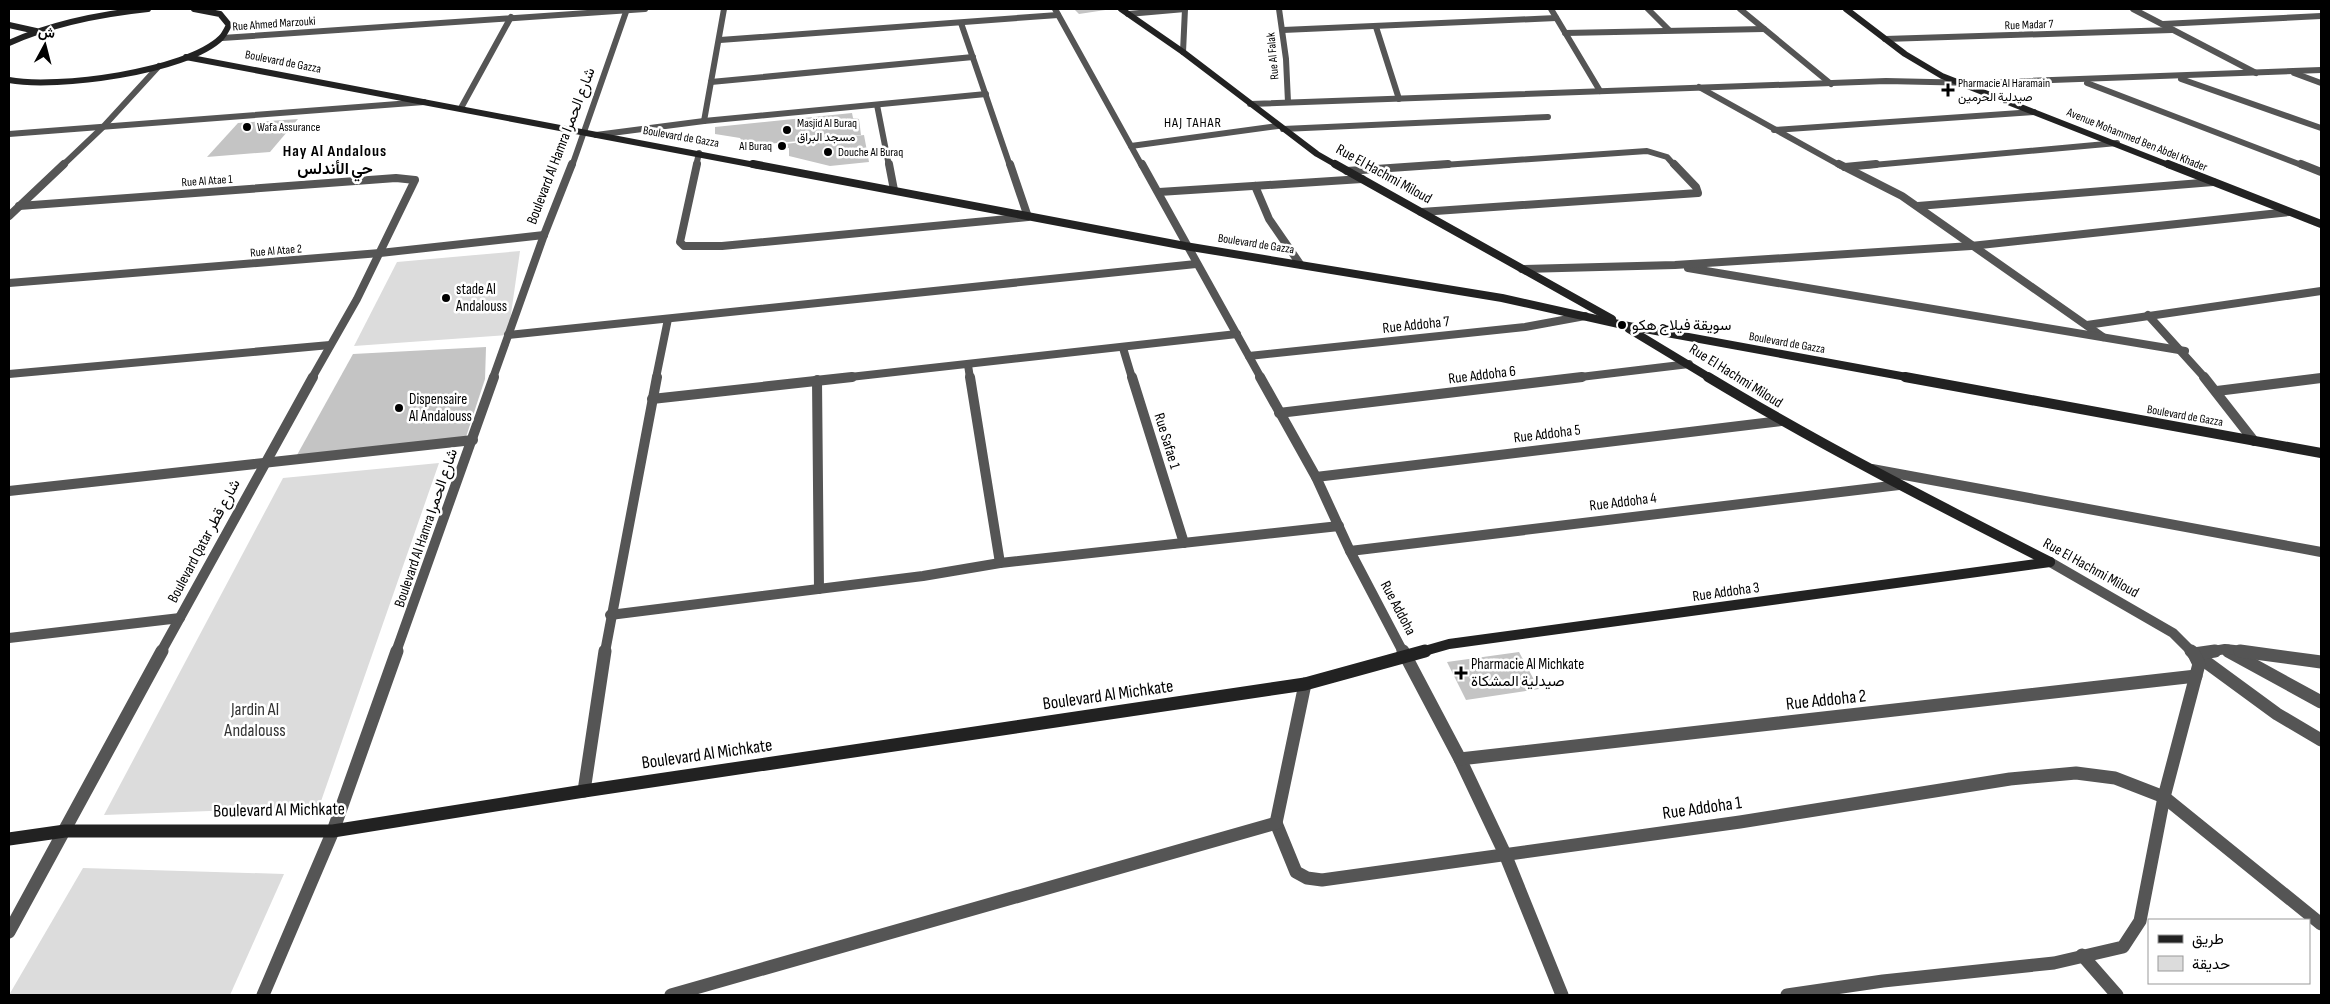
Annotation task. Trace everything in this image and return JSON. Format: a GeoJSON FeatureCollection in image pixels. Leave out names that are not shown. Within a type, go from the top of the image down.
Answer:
{"type":"FeatureCollection","features":[{"type":"Feature","properties":{"kind":"street"},"geometry":{"type":"LineString","coordinates":[[9,43],[37,31],[96,16],[148,9]]}},
{"type":"Feature","properties":{"kind":"street"},"geometry":{"type":"LineString","coordinates":[[9,80],[47,83],[83,81],[159,66],[186,57],[222,38],[229,29],[226,18],[216,13],[194,9]]}},
{"type":"Feature","properties":{"kind":"street","name":"Boulevard Al Hamra شارع الحمرا"},"geometry":{"type":"LineString","coordinates":[[263,995],[333,831],[544,235],[590,134],[627,9]]}},
{"type":"Feature","properties":{"kind":"street","name":"Rue Ahmed Marzouki"},"geometry":{"type":"LineString","coordinates":[[222,38],[644,9]]}},
{"type":"Feature","properties":{"kind":"street"},"geometry":{"type":"LineString","coordinates":[[704,121],[720,40],[724,9]]}},
{"type":"Feature","properties":{"kind":"street","name":"Rue El Hachmi Miloud"},"geometry":{"type":"LineString","coordinates":[[1121,9],[1183,52],[1317,154],[1623,325],[1781,422],[2050,562],[2173,633],[2194,654],[2277,714],[2321,740]]}},
{"type":"Feature","properties":{"kind":"street"},"geometry":{"type":"LineString","coordinates":[[1128,14],[1185,9],[1183,52]]}},
{"type":"Feature","properties":{"kind":"street","name":"Rue Al Falak"},"geometry":{"type":"LineString","coordinates":[[1278,9],[1283,30],[1288,102]]}},
{"type":"Feature","properties":{"kind":"street"},"geometry":{"type":"LineString","coordinates":[[1551,9],[1600,91]]}},
{"type":"Feature","properties":{"kind":"street"},"geometry":{"type":"LineString","coordinates":[[1648,9],[1669,30]]}},
{"type":"Feature","properties":{"kind":"street"},"geometry":{"type":"LineString","coordinates":[[1740,9],[1831,84]]}},
{"type":"Feature","properties":{"kind":"street","name":"Avenue Mohammed Ben Abdel Khader"},"geometry":{"type":"LineString","coordinates":[[1846,9],[1924,66],[1956,82],[2117,143],[2321,224]]}},
{"type":"Feature","properties":{"kind":"street"},"geometry":{"type":"LineString","coordinates":[[2133,9],[2257,73]]}},
{"type":"Feature","properties":{"kind":"street"},"geometry":{"type":"LineString","coordinates":[[720,40],[961,23],[1056,12]]}},
{"type":"Feature","properties":{"kind":"street","name":"Rue Addoha"},"geometry":{"type":"LineString","coordinates":[[1056,12],[1159,192],[1185,246],[1316,477],[1350,551],[1460,759],[1505,854],[1562,995]]}},
{"type":"Feature","properties":{"kind":"street"},"geometry":{"type":"LineString","coordinates":[[2162,24],[2321,16]]}},
{"type":"Feature","properties":{"kind":"street"},"geometry":{"type":"LineString","coordinates":[[461,108],[511,17]]}},
{"type":"Feature","properties":{"kind":"street"},"geometry":{"type":"LineString","coordinates":[[1283,30],[1556,18]]}},
{"type":"Feature","properties":{"kind":"street"},"geometry":{"type":"LineString","coordinates":[[699,153],[680,242],[684,246],[722,246],[1028,216],[961,23]]}},
{"type":"Feature","properties":{"kind":"street"},"geometry":{"type":"LineString","coordinates":[[9,25],[37,31]]}},
{"type":"Feature","properties":{"kind":"street"},"geometry":{"type":"LineString","coordinates":[[1376,27],[1399,99]]}},
{"type":"Feature","properties":{"kind":"street"},"geometry":{"type":"LineString","coordinates":[[1565,33],[1764,28]]}},
{"type":"Feature","properties":{"kind":"street","name":"Rue Madar 7"},"geometry":{"type":"LineString","coordinates":[[1885,39],[2172,30]]}},
{"type":"Feature","properties":{"kind":"street","name":"Boulevard de Gazza"},"geometry":{"type":"LineString","coordinates":[[186,57],[1185,246],[1502,298],[1623,325],[2321,453]]}},
{"type":"Feature","properties":{"kind":"street"},"geometry":{"type":"LineString","coordinates":[[711,82],[973,57]]}},
{"type":"Feature","properties":{"kind":"street"},"geometry":{"type":"LineString","coordinates":[[9,216],[103,127],[159,66]]}},
{"type":"Feature","properties":{"kind":"street"},"geometry":{"type":"LineString","coordinates":[[1250,104],[1886,81],[2082,80],[2321,70]]}},
{"type":"Feature","properties":{"kind":"street"},"geometry":{"type":"LineString","coordinates":[[2287,71],[2321,82]]}},
{"type":"Feature","properties":{"kind":"street"},"geometry":{"type":"LineString","coordinates":[[2174,77],[2321,128]]}},
{"type":"Feature","properties":{"kind":"street"},"geometry":{"type":"LineString","coordinates":[[2082,80],[2321,172]]}},
{"type":"Feature","properties":{"kind":"street"},"geometry":{"type":"LineString","coordinates":[[1700,87],[1773,130],[1918,206],[1971,246],[2087,325],[2103,338]]}},
{"type":"Feature","properties":{"kind":"street"},"geometry":{"type":"LineString","coordinates":[[590,134],[986,94]]}},
{"type":"Feature","properties":{"kind":"street"},"geometry":{"type":"LineString","coordinates":[[9,134],[427,102]]}},
{"type":"Feature","properties":{"kind":"street"},"geometry":{"type":"LineString","coordinates":[[877,105],[894,190]]}},
{"type":"Feature","properties":{"kind":"street"},"geometry":{"type":"LineString","coordinates":[[1773,130],[2034,112]]}},
{"type":"Feature","properties":{"kind":"street"},"geometry":{"type":"LineString","coordinates":[[1131,146],[1281,128],[1548,117]]}},
{"type":"Feature","properties":{"kind":"street"},"geometry":{"type":"LineString","coordinates":[[1844,167],[2117,143]]}},
{"type":"Feature","properties":{"kind":"street"},"geometry":{"type":"LineString","coordinates":[[1347,171],[1647,152],[1667,157],[1696,187],[1698,193],[1421,212]]}},
{"type":"Feature","properties":{"kind":"street","name":"Rue Al Atae 1"},"geometry":{"type":"LineString","coordinates":[[19,206],[396,178]]}},
{"type":"Feature","properties":{"kind":"street","name":"Boulevard Qatar شارع قطر"},"geometry":{"type":"LineString","coordinates":[[9,932],[263,464],[380,254],[415,180],[396,178]]}},
{"type":"Feature","properties":{"kind":"street"},"geometry":{"type":"LineString","coordinates":[[1159,192],[1362,179]]}},
{"type":"Feature","properties":{"kind":"street"},"geometry":{"type":"LineString","coordinates":[[1918,206],[2213,182]]}},
{"type":"Feature","properties":{"kind":"street"},"geometry":{"type":"LineString","coordinates":[[1255,186],[1270,219],[1300,264]]}},
{"type":"Feature","properties":{"kind":"street"},"geometry":{"type":"LineString","coordinates":[[1522,269],[1674,265],[1971,246],[2289,212]]}},
{"type":"Feature","properties":{"kind":"street","name":"Rue Al Atae 2"},"geometry":{"type":"LineString","coordinates":[[9,283],[380,254],[544,235]]}},
{"type":"Feature","properties":{"kind":"street"},"geometry":{"type":"LineString","coordinates":[[508,334],[1196,264]]}},
{"type":"Feature","properties":{"kind":"street"},"geometry":{"type":"LineString","coordinates":[[1674,265],[2185,351]]}},
{"type":"Feature","properties":{"kind":"street"},"geometry":{"type":"LineString","coordinates":[[2087,325],[2148,314],[2321,291]]}},
{"type":"Feature","properties":{"kind":"street"},"geometry":{"type":"LineString","coordinates":[[2148,314],[2185,351],[2254,442]]}},
{"type":"Feature","properties":{"kind":"street","name":"Rue Addoha 7"},"geometry":{"type":"LineString","coordinates":[[1249,356],[1525,327],[1585,316]]}},
{"type":"Feature","properties":{"kind":"street"},"geometry":{"type":"LineString","coordinates":[[584,791],[610,615],[668,319]]}},
{"type":"Feature","properties":{"kind":"street"},"geometry":{"type":"LineString","coordinates":[[652,398],[968,365],[1236,334]]}},
{"type":"Feature","properties":{"kind":"street"},"geometry":{"type":"LineString","coordinates":[[9,374],[330,345]]}},
{"type":"Feature","properties":{"kind":"street","name":"Rue Safae 1"},"geometry":{"type":"LineString","coordinates":[[1123,348],[1184,543]]}},
{"type":"Feature","properties":{"kind":"street","name":"Rue Addoha 6"},"geometry":{"type":"LineString","coordinates":[[1279,413],[1689,364]]}},
{"type":"Feature","properties":{"kind":"street"},"geometry":{"type":"LineString","coordinates":[[968,365],[1000,563]]}},
{"type":"Feature","properties":{"kind":"street"},"geometry":{"type":"LineString","coordinates":[[2217,391],[2321,378]]}},
{"type":"Feature","properties":{"kind":"street"},"geometry":{"type":"LineString","coordinates":[[817,380],[819,589]]}},
{"type":"Feature","properties":{"kind":"street","name":"Rue Addoha 5"},"geometry":{"type":"LineString","coordinates":[[1316,477],[1781,422]]}},
{"type":"Feature","properties":{"kind":"street"},"geometry":{"type":"LineString","coordinates":[[9,491],[473,440]]}},
{"type":"Feature","properties":{"kind":"street"},"geometry":{"type":"LineString","coordinates":[[1868,468],[2321,552]]}},
{"type":"Feature","properties":{"kind":"street","name":"Rue Addoha 4"},"geometry":{"type":"LineString","coordinates":[[1350,551],[1899,485]]}},
{"type":"Feature","properties":{"kind":"street"},"geometry":{"type":"LineString","coordinates":[[610,615],[923,576],[1000,563],[1339,526]]}},
{"type":"Feature","properties":{"kind":"street","name":"Rue Addoha 3"},"geometry":{"type":"LineString","coordinates":[[1407,657],[1449,644],[2050,562]]}},
{"type":"Feature","properties":{"kind":"street"},"geometry":{"type":"LineString","coordinates":[[9,638],[180,618]]}},
{"type":"Feature","properties":{"kind":"street"},"geometry":{"type":"LineString","coordinates":[[2224,649],[2321,702]]}},
{"type":"Feature","properties":{"kind":"street"},"geometry":{"type":"LineString","coordinates":[[1787,995],[1883,981],[2054,964],[2082,955],[2123,947],[2140,921],[2164,798],[2199,664],[2194,654],[2224,649],[2275,654],[2321,662]]}},
{"type":"Feature","properties":{"kind":"street","name":"Boulevard Al Michkate"},"geometry":{"type":"LineString","coordinates":[[9,839],[65,831],[333,831],[584,791],[1305,684],[1407,657]]}},
{"type":"Feature","properties":{"kind":"street","name":"Rue Addoha 2"},"geometry":{"type":"LineString","coordinates":[[1460,759],[2196,676]]}},
{"type":"Feature","properties":{"kind":"street"},"geometry":{"type":"LineString","coordinates":[[670,995],[1276,823],[1305,684]]}},
{"type":"Feature","properties":{"kind":"street","name":"Rue Addoha 1"},"geometry":{"type":"LineString","coordinates":[[1276,823],[1296,872],[1307,878],[1322,880],[1740,822],[2010,779],[2076,773],[2115,778],[2164,798],[2321,924]]}},
{"type":"Feature","properties":{"kind":"street"},"geometry":{"type":"LineString","coordinates":[[2082,955],[2117,995]]}},
{"type":"Feature","properties":{"kind":"green space","name":"stade Al Andalouss"},"geometry":{"type":"Polygon","coordinates":[[[520,251],[508,335],[354,346],[397,262],[520,251]]]}},
{"type":"Feature","properties":{"kind":"green space","name":"Jardin Al Andalouss"},"geometry":{"type":"Polygon","coordinates":[[[439,463],[319,807],[104,815],[283,478],[439,463]]]}},
{"type":"Feature","properties":{"kind":"green space"},"geometry":{"type":"Polygon","coordinates":[[[83,868],[284,874],[230,995],[9,995],[83,868]]]}},
{"type":"Feature","properties":{"kind":"building"},"geometry":{"type":"Polygon","coordinates":[[[1084,9],[1112,9],[1079,14],[1075,10],[1084,9]]]}},
{"type":"Feature","properties":{"kind":"building","name":"Masjid Al Buraq مسجد البراق"},"geometry":{"type":"Polygon","coordinates":[[[852,113],[853,118],[859,119],[861,135],[745,146],[740,138],[715,134],[715,127],[852,113]]]}},
{"type":"Feature","properties":{"kind":"building"},"geometry":{"type":"Polygon","coordinates":[[[298,119],[270,152],[207,157],[238,123],[298,119]]]}},
{"type":"Feature","properties":{"kind":"building","name":"Douche Al Buraq"},"geometry":{"type":"Polygon","coordinates":[[[864,135],[869,162],[830,166],[789,156],[789,148],[777,149],[776,145],[864,135]]]}},
{"type":"Feature","properties":{"kind":"building","name":"Dispensaire Al Andalouss"},"geometry":{"type":"Polygon","coordinates":[[[486,347],[485,379],[466,437],[297,455],[353,354],[486,347]]]}},
{"type":"Feature","properties":{"kind":"building"},"geometry":{"type":"Polygon","coordinates":[[[1519,652],[1539,689],[1466,700],[1447,662],[1519,652]]]}},
{"type":"Feature","properties":{"kind":"place","name":"Pharmacie Al Haramain صيدلية الحرمين"},"geometry":{"type":"Point","coordinates":[1948,90]}},
{"type":"Feature","properties":{"kind":"place","name":"Wafa Assurance"},"geometry":{"type":"Point","coordinates":[247,127]}},
{"type":"Feature","properties":{"kind":"place","name":"Masjid Al Buraq مسجد البراق"},"geometry":{"type":"Point","coordinates":[787,130]}},
{"type":"Feature","properties":{"kind":"place","name":"Al Buraq"},"geometry":{"type":"Point","coordinates":[782,146]}},
{"type":"Feature","properties":{"kind":"place","name":"Douche Al Buraq"},"geometry":{"type":"Point","coordinates":[828,152]}},
{"type":"Feature","properties":{"kind":"place","name":"stade Al Andalouss"},"geometry":{"type":"Point","coordinates":[446,298]}},
{"type":"Feature","properties":{"kind":"place","name":"سويقة فيلاج هكو"},"geometry":{"type":"Point","coordinates":[1622,325]}},
{"type":"Feature","properties":{"kind":"place","name":"Dispensaire Al Andalouss"},"geometry":{"type":"Point","coordinates":[399,408]}},
{"type":"Feature","properties":{"kind":"place","name":"Pharmacie Al Michkate صيدلية المشكاة"},"geometry":{"type":"Point","coordinates":[1461,673]}},
{"type":"Feature","properties":{"kind":"district","name":"HAJ TAHAR"},"geometry":{"type":"Point","coordinates":[1193,122]}},
{"type":"Feature","properties":{"kind":"district","name":"Hay Al Andalous حي الأندلس"},"geometry":{"type":"Point","coordinates":[335,160]}}]}
